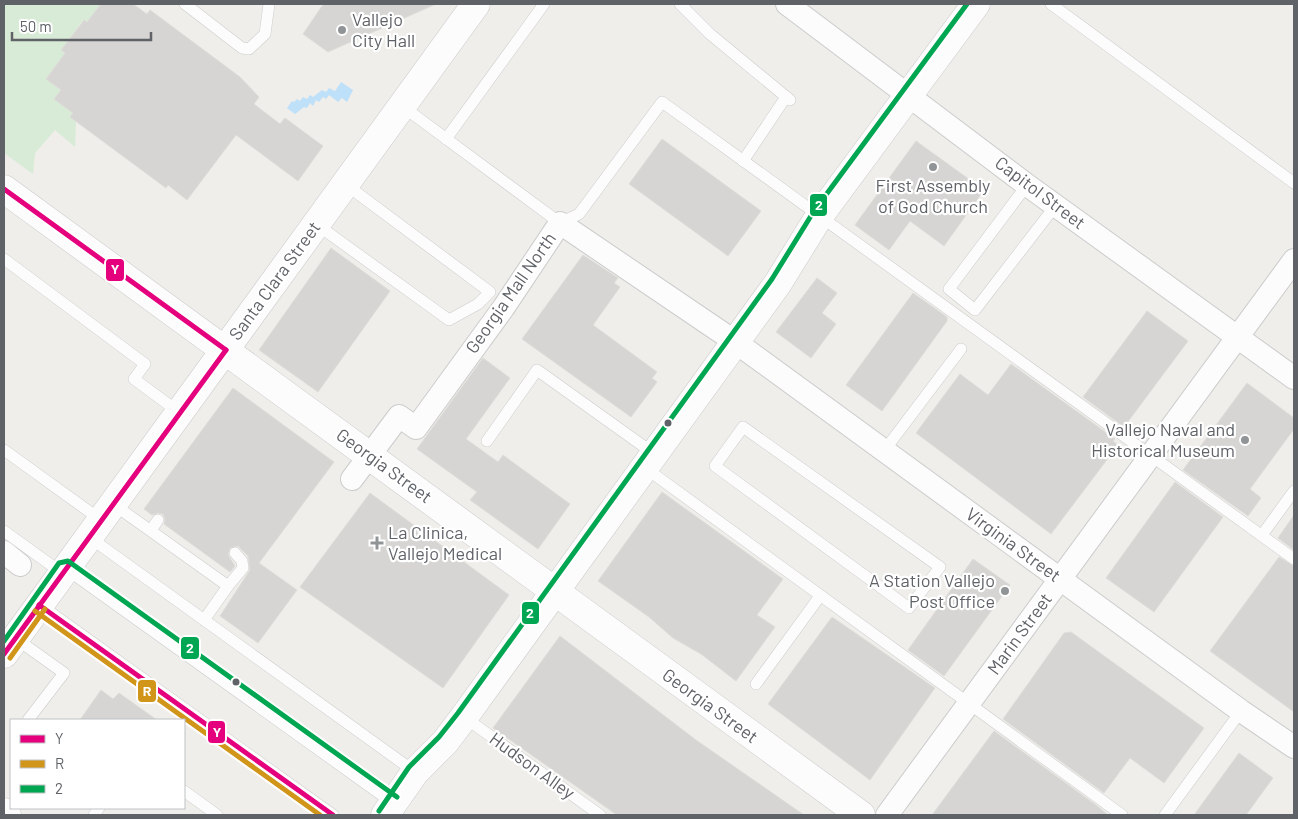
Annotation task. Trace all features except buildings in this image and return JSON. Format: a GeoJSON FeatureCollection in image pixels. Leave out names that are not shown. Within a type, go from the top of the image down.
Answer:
{"type":"FeatureCollection","features":[{"type":"Feature","properties":{"kind":"main road","name":"Santa Clara Street"},"geometry":{"type":"LineString","coordinates":[[10,646],[476,4]]}},
{"type":"Feature","properties":{"kind":"main road"},"geometry":{"type":"LineString","coordinates":[[389,809],[415,772],[445,742],[464,716],[778,283],[820,215],[976,4]]}},
{"type":"Feature","properties":{"kind":"main road","name":"Georgia Street"},"geometry":{"type":"LineString","coordinates":[[4,189],[861,815]]}},
{"type":"Feature","properties":{"kind":"main road"},"geometry":{"type":"LineString","coordinates":[[4,812],[7,815]]}},
{"type":"Feature","properties":{"kind":"street","name":"Capitol Street"},"geometry":{"type":"LineString","coordinates":[[787,4],[909,93],[1027,184],[1294,378]]}},
{"type":"Feature","properties":{"kind":"street","name":"Georgia Mall North"},"geometry":{"type":"LineString","coordinates":[[369,455],[399,416],[416,428],[504,308],[560,223],[734,342]]}},
{"type":"Feature","properties":{"kind":"street","name":"Marin Street"},"geometry":{"type":"LineString","coordinates":[[887,815],[1294,260]]}},
{"type":"Feature","properties":{"kind":"street","name":"Virginia Street"},"geometry":{"type":"LineString","coordinates":[[734,342],[1241,711],[1294,747]]}},
{"type":"Feature","properties":{"kind":"street"},"geometry":{"type":"LineString","coordinates":[[352,479],[369,455]]}},
{"type":"Feature","properties":{"kind":"lane"},"geometry":{"type":"LineString","coordinates":[[185,4],[242,48],[249,49],[265,34],[269,4]]}},
{"type":"Feature","properties":{"kind":"lane"},"geometry":{"type":"LineString","coordinates":[[446,139],[544,4]]}},
{"type":"Feature","properties":{"kind":"lane"},"geometry":{"type":"LineString","coordinates":[[680,4],[710,34],[788,99],[743,161]]}},
{"type":"Feature","properties":{"kind":"lane"},"geometry":{"type":"LineString","coordinates":[[1051,4],[1294,183]]}},
{"type":"Feature","properties":{"kind":"lane"},"geometry":{"type":"LineString","coordinates":[[402,106],[560,223],[579,214],[662,102],[1294,558]]}},
{"type":"Feature","properties":{"kind":"lane"},"geometry":{"type":"LineString","coordinates":[[316,224],[449,320],[478,304],[490,292],[345,184]]}},
{"type":"Feature","properties":{"kind":"lane"},"geometry":{"type":"LineString","coordinates":[[1027,184],[949,289],[976,310],[1056,205]]}},
{"type":"Feature","properties":{"kind":"lane"},"geometry":{"type":"LineString","coordinates":[[4,259],[145,364],[134,379],[180,413]]}},
{"type":"Feature","properties":{"kind":"lane"},"geometry":{"type":"LineString","coordinates":[[884,451],[961,349]]}},
{"type":"Feature","properties":{"kind":"lane"},"geometry":{"type":"LineString","coordinates":[[487,440],[536,370],[820,596],[1122,815]]}},
{"type":"Feature","properties":{"kind":"lane"},"geometry":{"type":"LineString","coordinates":[[743,427],[827,485],[940,567],[909,608],[715,466],[743,427]]}},
{"type":"Feature","properties":{"kind":"lane"},"geometry":{"type":"LineString","coordinates":[[4,450],[101,520],[204,620],[415,772]]}},
{"type":"Feature","properties":{"kind":"lane"},"geometry":{"type":"LineString","coordinates":[[1262,535],[1294,491]]}},
{"type":"Feature","properties":{"kind":"lane"},"geometry":{"type":"LineString","coordinates":[[101,520],[150,530],[228,586]]}},
{"type":"Feature","properties":{"kind":"lane"},"geometry":{"type":"LineString","coordinates":[[150,530],[158,520]]}},
{"type":"Feature","properties":{"kind":"lane"},"geometry":{"type":"LineString","coordinates":[[4,531],[64,571],[389,809]]}},
{"type":"Feature","properties":{"kind":"lane"},"geometry":{"type":"LineString","coordinates":[[204,620],[243,568],[242,561],[235,553]]}},
{"type":"Feature","properties":{"kind":"lane"},"geometry":{"type":"LineString","coordinates":[[756,684],[820,596]]}},
{"type":"Feature","properties":{"kind":"lane"},"geometry":{"type":"LineString","coordinates":[[39,604],[333,815]]}},
{"type":"Feature","properties":{"kind":"lane"},"geometry":{"type":"LineString","coordinates":[[10,646],[64,673],[29,719]]}},
{"type":"Feature","properties":{"kind":"lane"},"geometry":{"type":"LineString","coordinates":[[1165,815],[1241,711]]}},
{"type":"Feature","properties":{"kind":"lane","name":"Hudson Alley"},"geometry":{"type":"LineString","coordinates":[[464,716],[600,815]]}},
{"type":"Feature","properties":{"kind":"lane"},"geometry":{"type":"LineString","coordinates":[[185,792],[217,815]]}},
{"type":"Feature","properties":{"kind":"green space"},"geometry":{"type":"Polygon","coordinates":[[[4,4],[101,4],[87,22],[83,20],[61,50],[65,53],[46,79],[61,90],[73,113],[70,117],[76,121],[75,147],[55,130],[35,153],[33,174],[4,153],[4,4]]]}},
{"type":"Feature","properties":{"kind":"water"},"geometry":{"type":"Polygon","coordinates":[[[341,82],[353,90],[347,102],[342,98],[338,102],[329,95],[326,99],[323,97],[319,102],[316,100],[313,106],[310,103],[307,108],[304,107],[295,114],[287,108],[292,101],[294,102],[297,99],[300,101],[303,97],[307,99],[310,95],[313,97],[322,90],[326,92],[329,88],[335,91],[341,82]]]}},
{"type":"Feature","properties":{"kind":"transit line","name":"2"},"geometry":{"type":"LineString","coordinates":[[379,811],[409,767],[439,737],[458,713],[772,279],[814,211],[967,4]]}},
{"type":"Feature","properties":{"kind":"transit line","name":"Y"},"geometry":{"type":"LineString","coordinates":[[4,189],[226,350]]}},
{"type":"Feature","properties":{"kind":"transit line","name":"Y"},"geometry":{"type":"LineString","coordinates":[[4,654],[226,350]]}},
{"type":"Feature","properties":{"kind":"transit line","name":"2"},"geometry":{"type":"LineString","coordinates":[[4,641],[59,563],[68,561],[397,797]]}},
{"type":"Feature","properties":{"kind":"transit line","name":"Y"},"geometry":{"type":"LineString","coordinates":[[39,605],[333,815]]}},
{"type":"Feature","properties":{"kind":"transit line","name":"R"},"geometry":{"type":"LineString","coordinates":[[10,658],[45,609]]}},
{"type":"Feature","properties":{"kind":"transit line","name":"R"},"geometry":{"type":"LineString","coordinates":[[35,611],[320,815]]}},
{"type":"Feature","properties":{"kind":"place","name":"Vallejo City Hall"},"geometry":{"type":"Point","coordinates":[342,30]}},
{"type":"Feature","properties":{"kind":"place","name":"First Assembly of God Church"},"geometry":{"type":"Point","coordinates":[933,167]}},
{"type":"Feature","properties":{"kind":"place","name":"Vallejo Naval and Historical Museum"},"geometry":{"type":"Point","coordinates":[1245,440]}},
{"type":"Feature","properties":{"kind":"place","name":"La Clinica, Vallejo Medical"},"geometry":{"type":"Point","coordinates":[377,543]}},
{"type":"Feature","properties":{"kind":"place","name":"A Station Vallejo Post Office"},"geometry":{"type":"Point","coordinates":[1005,591]}}]}
